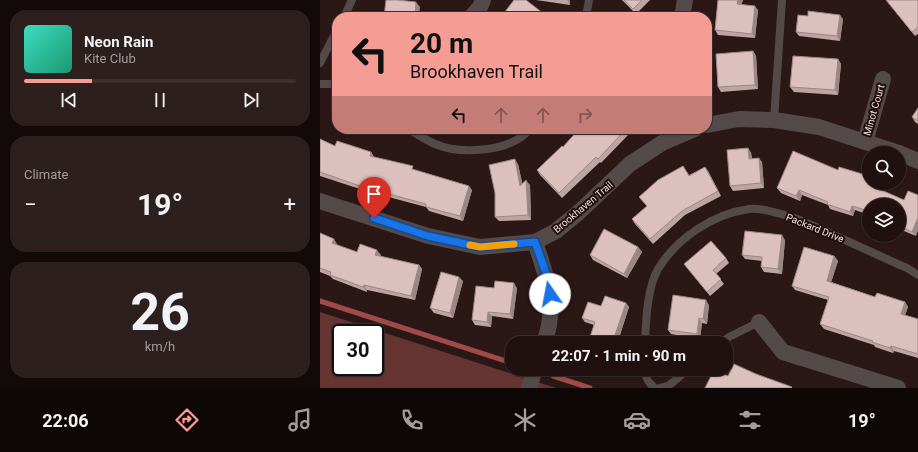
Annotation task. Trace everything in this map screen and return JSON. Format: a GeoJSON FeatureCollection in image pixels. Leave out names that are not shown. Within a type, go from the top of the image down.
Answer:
{"type":"FeatureCollection","features":[{"type":"Feature","properties":{"kind":"street"},"geometry":{"type":"LineString","coordinates":[[476,12],[480,8],[483,0]]}},
{"type":"Feature","properties":{"kind":"street"},"geometry":{"type":"LineString","coordinates":[[683,12],[685,0]]}},
{"type":"Feature","properties":{"kind":"street","name":"Minot Court"},"geometry":{"type":"LineString","coordinates":[[865,142],[883,79]]}},
{"type":"Feature","properties":{"kind":"street"},"geometry":{"type":"LineString","coordinates":[[712,124],[739,119],[774,120],[819,127],[877,146]]}},
{"type":"Feature","properties":{"kind":"street","name":"Brookhaven Trail"},"geometry":{"type":"LineString","coordinates":[[320,200],[428,236],[480,247],[535,242],[556,231],[572,218],[600,194],[630,164],[662,143],[683,134]]}},
{"type":"Feature","properties":{"kind":"street"},"geometry":{"type":"LineString","coordinates":[[906,156],[918,161]]}},
{"type":"Feature","properties":{"kind":"street"},"geometry":{"type":"LineString","coordinates":[[535,242],[549,282],[552,306],[546,336]]}},
{"type":"Feature","properties":{"kind":"street"},"geometry":{"type":"LineString","coordinates":[[759,322],[783,352],[898,388]]}},
{"type":"Feature","properties":{"kind":"street"},"geometry":{"type":"LineString","coordinates":[[529,388],[533,376]]}},
{"type":"Feature","properties":{"kind":"lane"},"geometry":{"type":"LineString","coordinates":[[346,12],[352,0]]}},
{"type":"Feature","properties":{"kind":"lane"},"geometry":{"type":"LineString","coordinates":[[587,12],[588,0]]}},
{"type":"Feature","properties":{"kind":"lane"},"geometry":{"type":"LineString","coordinates":[[774,120],[782,0]]}},
{"type":"Feature","properties":{"kind":"lane"},"geometry":{"type":"LineString","coordinates":[[320,63],[332,40]]}},
{"type":"Feature","properties":{"kind":"lane"},"geometry":{"type":"LineString","coordinates":[[320,84],[332,84]]}},
{"type":"Feature","properties":{"kind":"lane"},"geometry":{"type":"LineString","coordinates":[[417,134],[436,145],[457,149],[489,150],[506,146],[526,134]]}},
{"type":"Feature","properties":{"kind":"lane","name":"Packard Drive"},"geometry":{"type":"LineString","coordinates":[[646,336],[651,290],[658,270],[672,251],[687,236],[706,224],[730,214],[750,209],[773,212],[808,223],[907,268],[918,275]]}},
{"type":"Feature","properties":{"kind":"lane"},"geometry":{"type":"LineString","coordinates":[[731,336],[759,322]]}},
{"type":"Feature","properties":{"kind":"lane"},"geometry":{"type":"LineString","coordinates":[[646,376],[648,384],[655,388]]}},
{"type":"Feature","properties":{"kind":"lane"},"geometry":{"type":"LineString","coordinates":[[660,388],[668,386],[680,376]]}},
{"type":"Feature","properties":{"kind":"shaded area"},"geometry":{"type":"Polygon","coordinates":[[[320,312],[357,324],[332,324],[332,376],[384,376],[384,333],[505,372],[505,376],[519,376],[556,388],[320,388],[320,312]]]}},
{"type":"Feature","properties":{"kind":"building"},"geometry":{"type":"Polygon","coordinates":[[[386,0],[416,2],[415,12],[385,12],[386,0]]]}},
{"type":"Feature","properties":{"kind":"building"},"geometry":{"type":"Polygon","coordinates":[[[514,0],[526,0],[542,12],[505,12],[514,0]]]}},
{"type":"Feature","properties":{"kind":"building"},"geometry":{"type":"Polygon","coordinates":[[[624,0],[642,0],[633,9],[624,0]]]}},
{"type":"Feature","properties":{"kind":"building"},"geometry":{"type":"Polygon","coordinates":[[[718,0],[738,0],[737,4],[755,6],[752,34],[715,30],[718,0]]]}},
{"type":"Feature","properties":{"kind":"building"},"geometry":{"type":"Polygon","coordinates":[[[886,0],[918,0],[918,27],[912,32],[886,0]]]}},
{"type":"Feature","properties":{"kind":"building"},"geometry":{"type":"Polygon","coordinates":[[[808,11],[840,15],[837,36],[796,32],[798,15],[808,16],[808,11]]]}},
{"type":"Feature","properties":{"kind":"building"},"geometry":{"type":"Polygon","coordinates":[[[753,51],[755,85],[718,87],[716,54],[753,51]]]}},
{"type":"Feature","properties":{"kind":"building"},"geometry":{"type":"Polygon","coordinates":[[[793,56],[838,59],[835,90],[790,87],[793,56]]]}},
{"type":"Feature","properties":{"kind":"building"},"geometry":{"type":"Polygon","coordinates":[[[918,108],[918,121],[912,117],[918,108]]]}},
{"type":"Feature","properties":{"kind":"building"},"geometry":{"type":"Polygon","coordinates":[[[575,134],[621,134],[598,159],[596,157],[559,193],[537,170],[562,146],[563,147],[575,134]]]}},
{"type":"Feature","properties":{"kind":"building"},"geometry":{"type":"Polygon","coordinates":[[[320,139],[335,146],[337,141],[371,152],[370,156],[413,166],[412,169],[469,186],[460,216],[426,207],[426,204],[363,187],[320,172],[320,139]]]}},
{"type":"Feature","properties":{"kind":"building"},"geometry":{"type":"Polygon","coordinates":[[[748,148],[749,159],[759,158],[761,183],[730,186],[727,150],[748,148]]]}},
{"type":"Feature","properties":{"kind":"building"},"geometry":{"type":"Polygon","coordinates":[[[793,151],[838,170],[839,167],[862,174],[862,190],[881,190],[899,198],[862,198],[862,209],[852,206],[850,212],[827,204],[828,202],[799,190],[796,196],[777,188],[793,151]]]}},
{"type":"Feature","properties":{"kind":"building"},"geometry":{"type":"Polygon","coordinates":[[[515,159],[520,186],[526,180],[528,215],[495,217],[495,193],[489,165],[515,159]]]}},
{"type":"Feature","properties":{"kind":"building"},"geometry":{"type":"Polygon","coordinates":[[[683,166],[689,176],[705,167],[718,191],[682,211],[650,239],[632,219],[647,206],[639,197],[658,180],[683,166]]]}},
{"type":"Feature","properties":{"kind":"building"},"geometry":{"type":"Polygon","coordinates":[[[908,191],[918,195],[918,218],[912,232],[906,229],[905,198],[908,191]]]}},
{"type":"Feature","properties":{"kind":"building"},"geometry":{"type":"Polygon","coordinates":[[[604,229],[638,247],[624,274],[590,255],[604,229]]]}},
{"type":"Feature","properties":{"kind":"building"},"geometry":{"type":"Polygon","coordinates":[[[745,231],[782,235],[778,269],[761,267],[762,257],[742,255],[745,231]]]}},
{"type":"Feature","properties":{"kind":"building"},"geometry":{"type":"Polygon","coordinates":[[[320,233],[334,239],[332,243],[357,252],[360,244],[377,250],[375,255],[419,265],[411,296],[364,285],[363,287],[330,275],[331,272],[320,268],[320,233]]]}},
{"type":"Feature","properties":{"kind":"building"},"geometry":{"type":"Polygon","coordinates":[[[711,241],[726,258],[713,270],[721,279],[707,292],[684,264],[711,241]]]}},
{"type":"Feature","properties":{"kind":"building"},"geometry":{"type":"Polygon","coordinates":[[[804,247],[834,256],[827,281],[875,297],[877,293],[905,302],[901,314],[918,319],[918,354],[891,346],[890,348],[820,324],[829,297],[792,286],[804,247]]]}},
{"type":"Feature","properties":{"kind":"building"},"geometry":{"type":"Polygon","coordinates":[[[441,272],[459,277],[450,313],[430,308],[441,272]]]}},
{"type":"Feature","properties":{"kind":"building"},"geometry":{"type":"Polygon","coordinates":[[[495,281],[514,283],[510,314],[488,312],[487,322],[472,320],[476,286],[494,288],[495,281]]]}},
{"type":"Feature","properties":{"kind":"building"},"geometry":{"type":"Polygon","coordinates":[[[673,295],[706,300],[703,319],[699,318],[697,334],[668,330],[673,295]]]}},
{"type":"Feature","properties":{"kind":"building"},"geometry":{"type":"Polygon","coordinates":[[[605,296],[626,303],[615,335],[618,336],[590,336],[595,322],[582,318],[588,302],[601,306],[605,296]]]}},
{"type":"Feature","properties":{"kind":"building"},"geometry":{"type":"Polygon","coordinates":[[[734,364],[792,387],[705,388],[711,376],[733,376],[734,364]]]}},
{"type":"Feature","properties":{"kind":"waterway"},"geometry":{"type":"LineString","coordinates":[[320,301],[505,361]]}},
{"type":"Feature","properties":{"kind":"waterway"},"geometry":{"type":"LineString","coordinates":[[553,376],[590,388]]}},
{"type":"Feature","properties":{"kind":"slow traffic"},"geometry":{"type":"LineString","coordinates":[[470,245],[480,247],[514,244]]}},
{"type":"Feature","properties":{"kind":"route"},"geometry":{"type":"LineString","coordinates":[[374,218],[428,236],[480,247],[535,242],[549,282],[550,294]]}}]}
